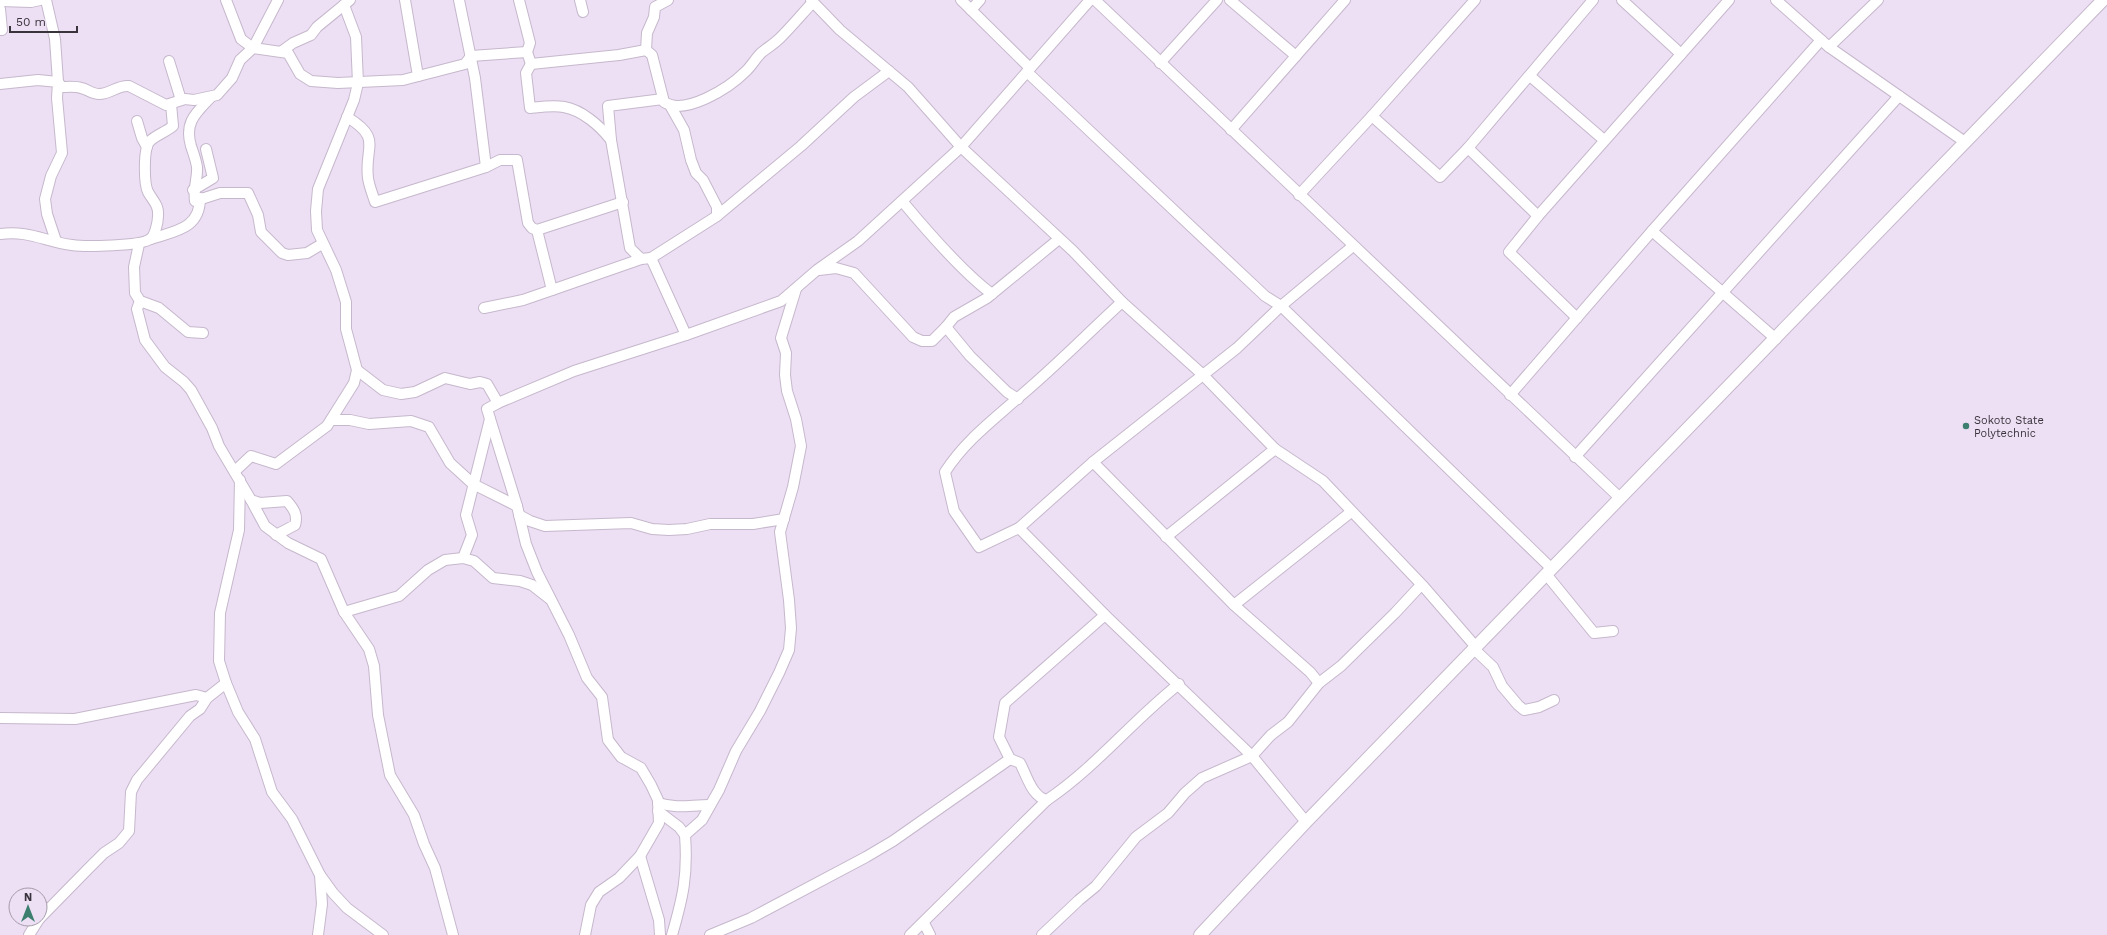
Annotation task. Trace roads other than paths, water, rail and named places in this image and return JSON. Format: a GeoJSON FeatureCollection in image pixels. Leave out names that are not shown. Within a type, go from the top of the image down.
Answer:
{"type":"FeatureCollection","features":[{"type":"Feature","properties":{"kind":"street"},"geometry":{"type":"LineString","coordinates":[[0,1],[31,2],[40,0]]}},
{"type":"Feature","properties":{"kind":"street"},"geometry":{"type":"LineString","coordinates":[[46,0],[55,39],[58,82],[57,98],[62,153],[51,176],[45,199],[47,214],[56,241]]}},
{"type":"Feature","properties":{"kind":"street"},"geometry":{"type":"LineString","coordinates":[[226,0],[241,39],[253,48],[288,53],[300,74],[311,81],[358,83],[402,80],[465,64],[471,56],[527,52]]}},
{"type":"Feature","properties":{"kind":"street"},"geometry":{"type":"LineString","coordinates":[[0,84],[38,80],[58,82],[62,87],[81,88],[99,94],[112,91],[123,85],[129,86],[162,104],[171,104],[181,100],[211,97],[217,95],[232,78],[240,60],[253,48],[278,0]]}},
{"type":"Feature","properties":{"kind":"street"},"geometry":{"type":"LineString","coordinates":[[405,0],[418,76]]}},
{"type":"Feature","properties":{"kind":"street"},"geometry":{"type":"LineString","coordinates":[[459,0],[471,56],[486,166]]}},
{"type":"Feature","properties":{"kind":"street"},"geometry":{"type":"LineString","coordinates":[[519,0],[530,43],[527,52],[531,64],[526,73],[530,108],[564,107],[585,116],[603,130],[611,140]]}},
{"type":"Feature","properties":{"kind":"street"},"geometry":{"type":"LineString","coordinates":[[580,0],[583,12]]}},
{"type":"Feature","properties":{"kind":"street"},"geometry":{"type":"LineString","coordinates":[[646,50],[648,33],[654,17],[655,7],[668,0]]}},
{"type":"Feature","properties":{"kind":"street"},"geometry":{"type":"LineString","coordinates":[[961,0],[1028,70],[1265,296],[1281,306],[1549,571],[1594,633],[1613,631]]}},
{"type":"Feature","properties":{"kind":"street"},"geometry":{"type":"LineString","coordinates":[[971,10],[980,0]]}},
{"type":"Feature","properties":{"kind":"street"},"geometry":{"type":"LineString","coordinates":[[586,935],[591,905],[599,892],[619,878],[640,856],[658,823],[658,807],[651,785],[640,768],[621,757],[608,740],[602,697],[587,678],[553,602],[536,572],[526,544],[518,510],[487,409],[498,402],[574,371],[686,335],[781,301],[817,270],[858,241],[961,147],[1090,0]]}},
{"type":"Feature","properties":{"kind":"street"},"geometry":{"type":"LineString","coordinates":[[1094,0],[1620,498]]}},
{"type":"Feature","properties":{"kind":"street"},"geometry":{"type":"LineString","coordinates":[[1160,63],[1217,0]]}},
{"type":"Feature","properties":{"kind":"street"},"geometry":{"type":"LineString","coordinates":[[1230,0],[1296,56]]}},
{"type":"Feature","properties":{"kind":"street"},"geometry":{"type":"LineString","coordinates":[[1231,130],[1345,0]]}},
{"type":"Feature","properties":{"kind":"street"},"geometry":{"type":"LineString","coordinates":[[1299,195],[1372,116],[1475,0]]}},
{"type":"Feature","properties":{"kind":"street"},"geometry":{"type":"LineString","coordinates":[[1372,116],[1440,177],[1468,148],[1593,0]]}},
{"type":"Feature","properties":{"kind":"street"},"geometry":{"type":"LineString","coordinates":[[1622,0],[1681,54]]}},
{"type":"Feature","properties":{"kind":"street"},"geometry":{"type":"LineString","coordinates":[[1577,318],[1509,252],[1604,140],[1729,0]]}},
{"type":"Feature","properties":{"kind":"street"},"geometry":{"type":"LineString","coordinates":[[1776,0],[1829,47],[1965,142]]}},
{"type":"Feature","properties":{"kind":"street"},"geometry":{"type":"LineString","coordinates":[[1829,47],[1878,0]]}},
{"type":"Feature","properties":{"kind":"street"},"geometry":{"type":"LineString","coordinates":[[1200,935],[1306,822],[1776,339],[2103,0]]}},
{"type":"Feature","properties":{"kind":"street"},"geometry":{"type":"LineString","coordinates":[[671,107],[690,105],[706,99],[733,84],[746,72],[760,54],[779,39],[812,1],[840,30],[908,87],[961,147],[1059,239],[1122,302],[1202,374],[1275,449],[1323,481],[1421,585],[1493,668],[1502,686],[1518,705],[1524,710],[1539,707],[1554,700]]}},
{"type":"Feature","properties":{"kind":"street"},"geometry":{"type":"LineString","coordinates":[[282,51],[293,43],[311,35],[317,27],[347,2],[356,37],[358,83],[347,117],[318,189],[317,230],[322,244],[336,270],[346,302],[346,329],[357,370],[354,383],[327,426],[276,464],[251,456],[237,475],[239,530],[220,613],[219,660],[226,683],[238,712],[255,739],[272,792],[292,819],[320,875],[333,893],[348,908],[383,935]]}},
{"type":"Feature","properties":{"kind":"street"},"geometry":{"type":"LineString","coordinates":[[0,9],[3,24],[2,30],[0,30]]}},
{"type":"Feature","properties":{"kind":"street"},"geometry":{"type":"LineString","coordinates":[[1510,395],[1652,231],[1821,40]]}},
{"type":"Feature","properties":{"kind":"street"},"geometry":{"type":"LineString","coordinates":[[531,64],[619,55],[646,50]]}},
{"type":"Feature","properties":{"kind":"street"},"geometry":{"type":"LineString","coordinates":[[646,50],[652,55],[664,102],[671,107],[684,130],[696,173],[703,180],[717,207],[717,216]]}},
{"type":"Feature","properties":{"kind":"street"},"geometry":{"type":"LineString","coordinates":[[169,61],[181,100]]}},
{"type":"Feature","properties":{"kind":"street"},"geometry":{"type":"LineString","coordinates":[[484,308],[523,300],[641,260],[651,258],[717,216],[801,146],[854,97],[889,71]]}},
{"type":"Feature","properties":{"kind":"street"},"geometry":{"type":"LineString","coordinates":[[1530,76],[1604,140]]}},
{"type":"Feature","properties":{"kind":"street"},"geometry":{"type":"LineString","coordinates":[[1575,457],[1899,96]]}},
{"type":"Feature","properties":{"kind":"street"},"geometry":{"type":"LineString","coordinates":[[0,234],[10,232],[34,235],[72,245],[139,244],[181,229],[192,223],[200,211],[197,194],[197,168],[189,138],[189,129],[192,117],[211,97]]}},
{"type":"Feature","properties":{"kind":"street"},"geometry":{"type":"LineString","coordinates":[[641,260],[630,248],[611,140],[608,106],[663,99]]}},
{"type":"Feature","properties":{"kind":"street"},"geometry":{"type":"LineString","coordinates":[[151,239],[158,217],[157,203],[147,190],[144,166],[149,142],[173,126],[171,104]]}},
{"type":"Feature","properties":{"kind":"street"},"geometry":{"type":"LineString","coordinates":[[347,117],[359,124],[368,134],[370,150],[368,178],[375,202],[486,166],[500,160],[517,160],[528,223],[532,228],[537,230],[623,202]]}},
{"type":"Feature","properties":{"kind":"street"},"geometry":{"type":"LineString","coordinates":[[137,121],[142,138],[147,147]]}},
{"type":"Feature","properties":{"kind":"street"},"geometry":{"type":"LineString","coordinates":[[1468,148],[1538,216]]}},
{"type":"Feature","properties":{"kind":"street"},"geometry":{"type":"LineString","coordinates":[[197,194],[213,178],[206,149]]}},
{"type":"Feature","properties":{"kind":"street"},"geometry":{"type":"LineString","coordinates":[[197,194],[248,193],[256,211],[261,232],[282,252],[288,255],[307,252],[322,244]]}},
{"type":"Feature","properties":{"kind":"street"},"geometry":{"type":"LineString","coordinates":[[902,201],[981,286],[992,294]]}},
{"type":"Feature","properties":{"kind":"street"},"geometry":{"type":"LineString","coordinates":[[537,230],[552,290]]}},
{"type":"Feature","properties":{"kind":"street"},"geometry":{"type":"LineString","coordinates":[[1652,231],[1776,339]]}},
{"type":"Feature","properties":{"kind":"street"},"geometry":{"type":"LineString","coordinates":[[817,270],[836,268],[854,273],[891,311],[904,329],[917,340],[932,341],[946,328],[954,316],[992,294],[1059,239]]}},
{"type":"Feature","properties":{"kind":"street"},"geometry":{"type":"LineString","coordinates":[[139,244],[134,279],[135,293],[140,301],[159,308],[188,332],[203,333]]}},
{"type":"Feature","properties":{"kind":"street"},"geometry":{"type":"LineString","coordinates":[[1122,302],[1018,398],[977,432],[957,454],[945,472],[954,511],[979,547],[1020,528],[1092,462],[1237,348],[1281,306],[1353,246]]}},
{"type":"Feature","properties":{"kind":"street"},"geometry":{"type":"LineString","coordinates":[[651,258],[686,335]]}},
{"type":"Feature","properties":{"kind":"street"},"geometry":{"type":"LineString","coordinates":[[685,835],[702,820],[736,751],[760,711],[789,650],[791,628],[789,600],[780,532],[795,479],[801,446],[796,419],[787,391],[785,375],[786,353],[781,338],[796,289]]}},
{"type":"Feature","properties":{"kind":"street"},"geometry":{"type":"LineString","coordinates":[[140,301],[137,309],[145,340],[165,367],[184,382],[191,390],[212,428],[219,446],[266,526],[288,543],[321,559],[344,612],[369,649],[374,666],[378,715],[390,775],[414,815],[424,844],[435,868],[453,935]]}},
{"type":"Feature","properties":{"kind":"street"},"geometry":{"type":"LineString","coordinates":[[946,328],[958,344],[1000,385],[1018,398]]}},
{"type":"Feature","properties":{"kind":"street"},"geometry":{"type":"LineString","coordinates":[[357,370],[383,390],[401,394],[415,392],[445,378],[470,384],[480,382],[487,384],[498,402]]}},
{"type":"Feature","properties":{"kind":"street"},"geometry":{"type":"LineString","coordinates":[[463,558],[472,535],[466,515],[490,419]]}},
{"type":"Feature","properties":{"kind":"street"},"geometry":{"type":"LineString","coordinates":[[331,420],[350,420],[369,424],[411,421],[428,427],[450,463],[473,484],[518,510],[530,521],[545,526],[631,523],[652,529],[687,530],[710,524],[742,525],[784,519]]}},
{"type":"Feature","properties":{"kind":"street"},"geometry":{"type":"LineString","coordinates":[[1166,537],[1275,449]]}},
{"type":"Feature","properties":{"kind":"street"},"geometry":{"type":"LineString","coordinates":[[1092,462],[1234,605],[1310,672],[1319,683]]}},
{"type":"Feature","properties":{"kind":"street"},"geometry":{"type":"LineString","coordinates":[[251,500],[260,503],[287,501],[294,510],[297,519],[295,526],[276,535]]}},
{"type":"Feature","properties":{"kind":"street"},"geometry":{"type":"LineString","coordinates":[[1234,605],[1351,512]]}},
{"type":"Feature","properties":{"kind":"street"},"geometry":{"type":"LineString","coordinates":[[1020,528],[1105,615],[1179,684],[1252,756],[1306,822]]}},
{"type":"Feature","properties":{"kind":"street"},"geometry":{"type":"LineString","coordinates":[[344,612],[399,596],[428,570],[445,560],[463,558],[474,561],[493,578],[520,581],[532,585],[553,602]]}},
{"type":"Feature","properties":{"kind":"street"},"geometry":{"type":"LineString","coordinates":[[1042,935],[1096,886],[1136,837],[1168,813],[1202,778],[1252,756],[1271,735],[1288,722],[1319,683],[1362,645],[1421,585]]}},
{"type":"Feature","properties":{"kind":"street"},"geometry":{"type":"LineString","coordinates":[[1047,800],[1040,798],[1034,793],[1020,763],[1010,759],[999,737],[1005,703],[1105,615]]}},
{"type":"Feature","properties":{"kind":"street"},"geometry":{"type":"LineString","coordinates":[[48,911],[104,853],[118,843],[129,831],[131,792],[137,780],[155,756],[190,716],[200,709],[206,698],[226,683]]}},
{"type":"Feature","properties":{"kind":"street"},"geometry":{"type":"LineString","coordinates":[[910,935],[924,923],[1047,800],[1074,780],[1157,701],[1179,684]]}},
{"type":"Feature","properties":{"kind":"street"},"geometry":{"type":"LineString","coordinates":[[0,718],[75,719],[196,695],[206,698]]}},
{"type":"Feature","properties":{"kind":"street"},"geometry":{"type":"LineString","coordinates":[[710,935],[751,918],[866,858],[893,841],[1010,759]]}},
{"type":"Feature","properties":{"kind":"street"},"geometry":{"type":"LineString","coordinates":[[658,807],[686,808],[697,805],[710,805]]}},
{"type":"Feature","properties":{"kind":"street"},"geometry":{"type":"LineString","coordinates":[[658,807],[679,827],[685,835],[687,862],[685,886],[672,935]]}},
{"type":"Feature","properties":{"kind":"street"},"geometry":{"type":"LineString","coordinates":[[640,856],[659,920],[660,935]]}},
{"type":"Feature","properties":{"kind":"street"},"geometry":{"type":"LineString","coordinates":[[318,935],[322,904],[320,875]]}},
{"type":"Feature","properties":{"kind":"street"},"geometry":{"type":"LineString","coordinates":[[924,923],[930,935]]}},
{"type":"Feature","properties":{"kind":"place","name":"Sokoto State Polytechnic"},"geometry":{"type":"Point","coordinates":[1966,426]}}]}
